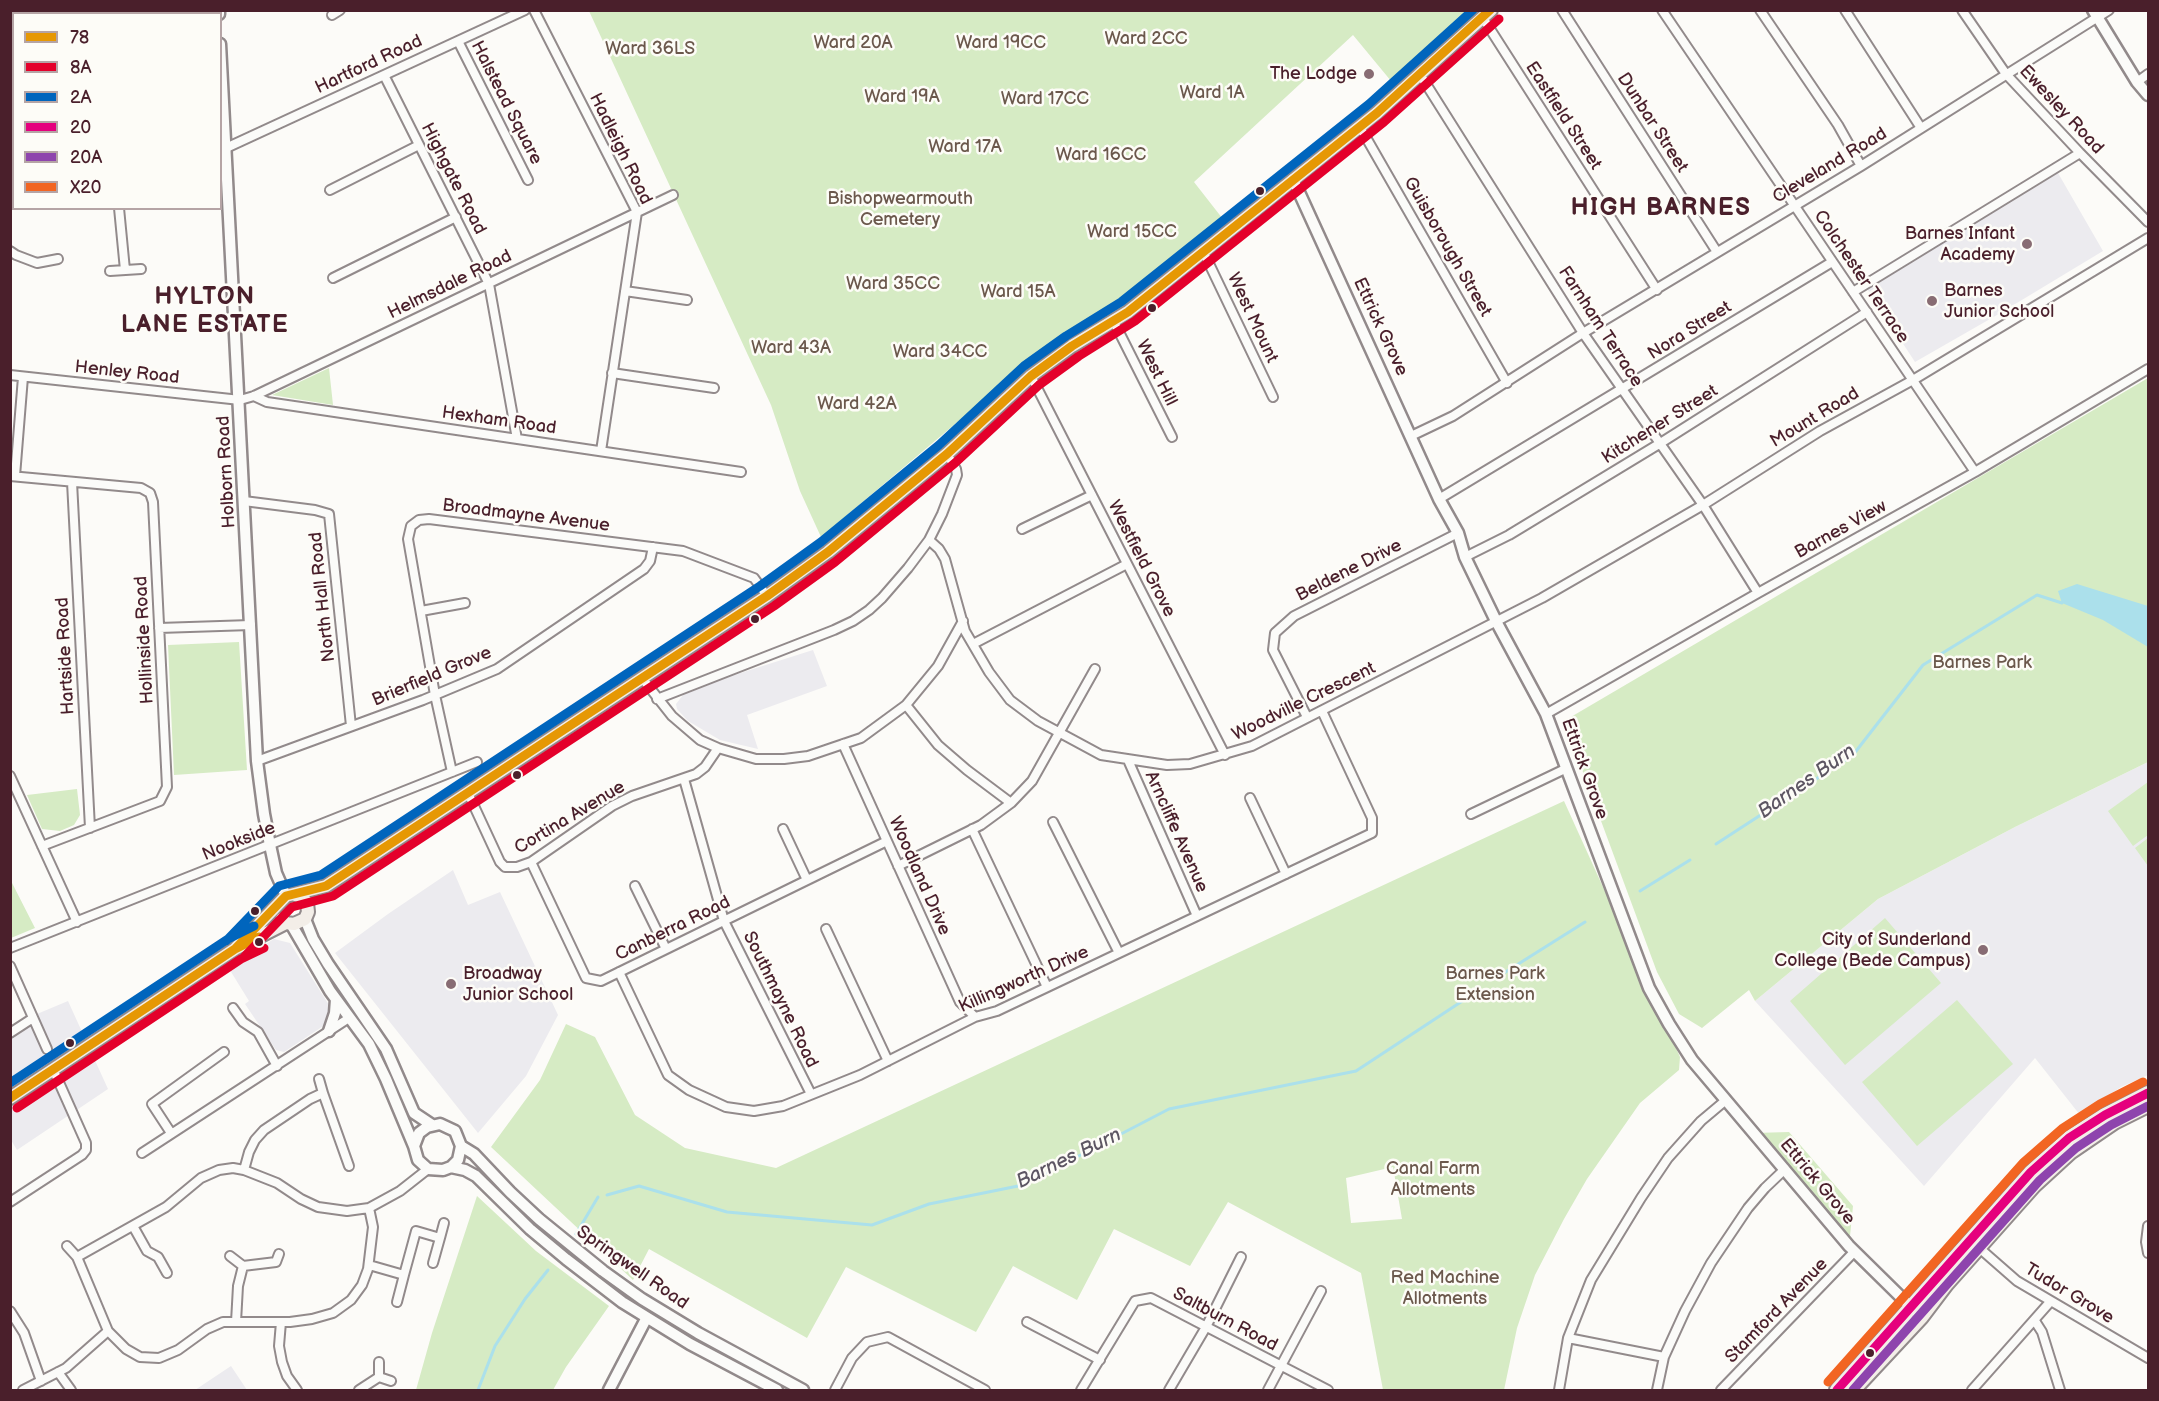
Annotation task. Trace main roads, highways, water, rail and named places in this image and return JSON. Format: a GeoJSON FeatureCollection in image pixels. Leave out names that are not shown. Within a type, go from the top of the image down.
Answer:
{"type":"FeatureCollection","features":[{"type":"Feature","properties":{"kind":"highway"},"geometry":{"type":"LineString","coordinates":[[1853,1390],[1975,1244],[2031,1172],[2069,1138],[2148,1092]]}},
{"type":"Feature","properties":{"kind":"highway"},"geometry":{"type":"LineString","coordinates":[[1975,1244],[2070,1152],[2114,1122],[2148,1105]]}},
{"type":"Feature","properties":{"kind":"highway"},"geometry":{"type":"LineString","coordinates":[[1838,1390],[1916,1312]]}},
{"type":"Feature","properties":{"kind":"main road"},"geometry":{"type":"LineString","coordinates":[[235,949],[287,898],[326,886],[767,596],[828,552],[947,454],[1031,376],[1072,346],[1114,322],[1360,127],[1421,76],[1487,14]]}},
{"type":"Feature","properties":{"kind":"main road"},"geometry":{"type":"LineString","coordinates":[[2096,14],[2137,82],[2148,95]]}},
{"type":"Feature","properties":{"kind":"main road","name":"Holborn Road"},"geometry":{"type":"LineString","coordinates":[[222,79],[258,761],[270,846],[276,873],[287,898]]}},
{"type":"Feature","properties":{"kind":"main road","name":"Ettrick Grove"},"geometry":{"type":"LineString","coordinates":[[1293,179],[1439,499],[1458,533],[1465,557],[1497,623],[1546,714],[1649,988],[1692,1060],[1854,1252],[1916,1312]]}},
{"type":"Feature","properties":{"kind":"main road"},"geometry":{"type":"LineString","coordinates":[[10,1098],[235,949],[289,923],[299,923],[326,886]]}},
{"type":"Feature","properties":{"kind":"main road"},"geometry":{"type":"LineString","coordinates":[[287,898],[303,898],[306,913]]}},
{"type":"Feature","properties":{"kind":"main road"},"geometry":{"type":"LineString","coordinates":[[287,898],[280,916],[289,923],[314,966],[369,1044],[414,1146]]}},
{"type":"Feature","properties":{"kind":"main road","name":"Springwell Road"},"geometry":{"type":"LineString","coordinates":[[306,913],[313,939],[386,1049],[414,1113],[432,1125],[445,1125],[455,1131],[461,1146],[474,1154],[510,1192],[608,1275],[654,1306],[803,1390]]}},
{"type":"Feature","properties":{"kind":"main road"},"geometry":{"type":"LineString","coordinates":[[329,1031],[336,999]]}},
{"type":"Feature","properties":{"kind":"main road"},"geometry":{"type":"LineString","coordinates":[[414,1146],[419,1133],[432,1125]]}},
{"type":"Feature","properties":{"kind":"main road","name":"Springwell Road"},"geometry":{"type":"LineString","coordinates":[[414,1146],[418,1161],[428,1169],[439,1171],[451,1167],[465,1170],[476,1176],[530,1229],[566,1259],[646,1318],[777,1390]]}},
{"type":"Feature","properties":{"kind":"main road"},"geometry":{"type":"LineString","coordinates":[[451,1167],[458,1160],[461,1146]]}},
{"type":"Feature","properties":{"kind":"main road"},"geometry":{"type":"LineString","coordinates":[[609,1390],[654,1306]]}},
{"type":"Feature","properties":{"kind":"water"},"geometry":{"type":"Polygon","coordinates":[[[2077,584],[2148,606],[2148,647],[2103,620],[2062,603],[2058,591],[2077,584]]]}},
{"type":"Feature","properties":{"kind":"waterway","name":"Barnes Burn"},"geometry":{"type":"LineString","coordinates":[[1716,844],[1853,755],[1923,665],[2037,595],[2062,603]]}},
{"type":"Feature","properties":{"kind":"waterway","name":"Barnes Burn"},"geometry":{"type":"LineString","coordinates":[[1640,891],[1690,860]]}},
{"type":"Feature","properties":{"kind":"waterway"},"geometry":{"type":"LineString","coordinates":[[1496,978],[1585,922]]}},
{"type":"Feature","properties":{"kind":"waterway","name":"Barnes Burn"},"geometry":{"type":"LineString","coordinates":[[607,1195],[639,1186],[727,1212],[872,1225],[929,1204],[1023,1185],[1169,1109],[1356,1071],[1473,994]]}},
{"type":"Feature","properties":{"kind":"waterway"},"geometry":{"type":"LineString","coordinates":[[576,1234],[598,1197]]}},
{"type":"Feature","properties":{"kind":"waterway","name":"Barnes Burn"},"geometry":{"type":"LineString","coordinates":[[478,1390],[495,1346],[525,1299],[548,1270]]}},
{"type":"Feature","properties":{"kind":"place","name":"The Lodge"},"geometry":{"type":"Point","coordinates":[1369,74]}},
{"type":"Feature","properties":{"kind":"place","name":"Barnes Infant Academy"},"geometry":{"type":"Point","coordinates":[2027,244]}},
{"type":"Feature","properties":{"kind":"place","name":"Barnes Junior School"},"geometry":{"type":"Point","coordinates":[1932,301]}},
{"type":"Feature","properties":{"kind":"place","name":"City of Sunderland College (Bede Campus)"},"geometry":{"type":"Point","coordinates":[1983,950]}},
{"type":"Feature","properties":{"kind":"place","name":"Broadway Junior School"},"geometry":{"type":"Point","coordinates":[451,984]}},
{"type":"Feature","properties":{"kind":"district","name":"HIGH BARNES"},"geometry":{"type":"Point","coordinates":[1661,209]}},
{"type":"Feature","properties":{"kind":"district","name":"HYLTON LANE ESTATE"},"geometry":{"type":"Point","coordinates":[205,312]}},
{"type":"Feature","properties":{"kind":"park label","name":"Ward 2CC"},"geometry":{"type":"Point","coordinates":[1146,39]}},
{"type":"Feature","properties":{"kind":"park label","name":"Ward 20A"},"geometry":{"type":"Point","coordinates":[853,43]}},
{"type":"Feature","properties":{"kind":"park label","name":"Ward 19CC"},"geometry":{"type":"Point","coordinates":[1001,43]}},
{"type":"Feature","properties":{"kind":"park label","name":"Ward 36LS"},"geometry":{"type":"Point","coordinates":[650,49]}},
{"type":"Feature","properties":{"kind":"park label","name":"Ward 1A"},"geometry":{"type":"Point","coordinates":[1212,93]}},
{"type":"Feature","properties":{"kind":"park label","name":"Ward 19A"},"geometry":{"type":"Point","coordinates":[902,97]}},
{"type":"Feature","properties":{"kind":"park label","name":"Ward 17CC"},"geometry":{"type":"Point","coordinates":[1045,99]}},
{"type":"Feature","properties":{"kind":"park label","name":"Ward 17A"},"geometry":{"type":"Point","coordinates":[965,147]}},
{"type":"Feature","properties":{"kind":"park label","name":"Ward 16CC"},"geometry":{"type":"Point","coordinates":[1101,155]}},
{"type":"Feature","properties":{"kind":"park label","name":"Bishopwearmouth Cemetery"},"geometry":{"type":"Point","coordinates":[900,209]}},
{"type":"Feature","properties":{"kind":"park label","name":"Ward 15CC"},"geometry":{"type":"Point","coordinates":[1132,232]}},
{"type":"Feature","properties":{"kind":"park label","name":"Ward 35CC"},"geometry":{"type":"Point","coordinates":[893,284]}},
{"type":"Feature","properties":{"kind":"park label","name":"Ward 15A"},"geometry":{"type":"Point","coordinates":[1018,292]}},
{"type":"Feature","properties":{"kind":"park label","name":"Ward 43A"},"geometry":{"type":"Point","coordinates":[791,348]}},
{"type":"Feature","properties":{"kind":"park label","name":"Ward 34CC"},"geometry":{"type":"Point","coordinates":[940,352]}},
{"type":"Feature","properties":{"kind":"park label","name":"Ward 42A"},"geometry":{"type":"Point","coordinates":[857,404]}},
{"type":"Feature","properties":{"kind":"park label","name":"Barnes Park"},"geometry":{"type":"Point","coordinates":[1982,663]}},
{"type":"Feature","properties":{"kind":"park label","name":"Barnes Park Extension"},"geometry":{"type":"Point","coordinates":[1495,984]}},
{"type":"Feature","properties":{"kind":"park label","name":"Canal Farm Allotments"},"geometry":{"type":"Point","coordinates":[1433,1179]}},
{"type":"Feature","properties":{"kind":"park label","name":"Red Machine Allotments"},"geometry":{"type":"Point","coordinates":[1445,1288]}}]}
